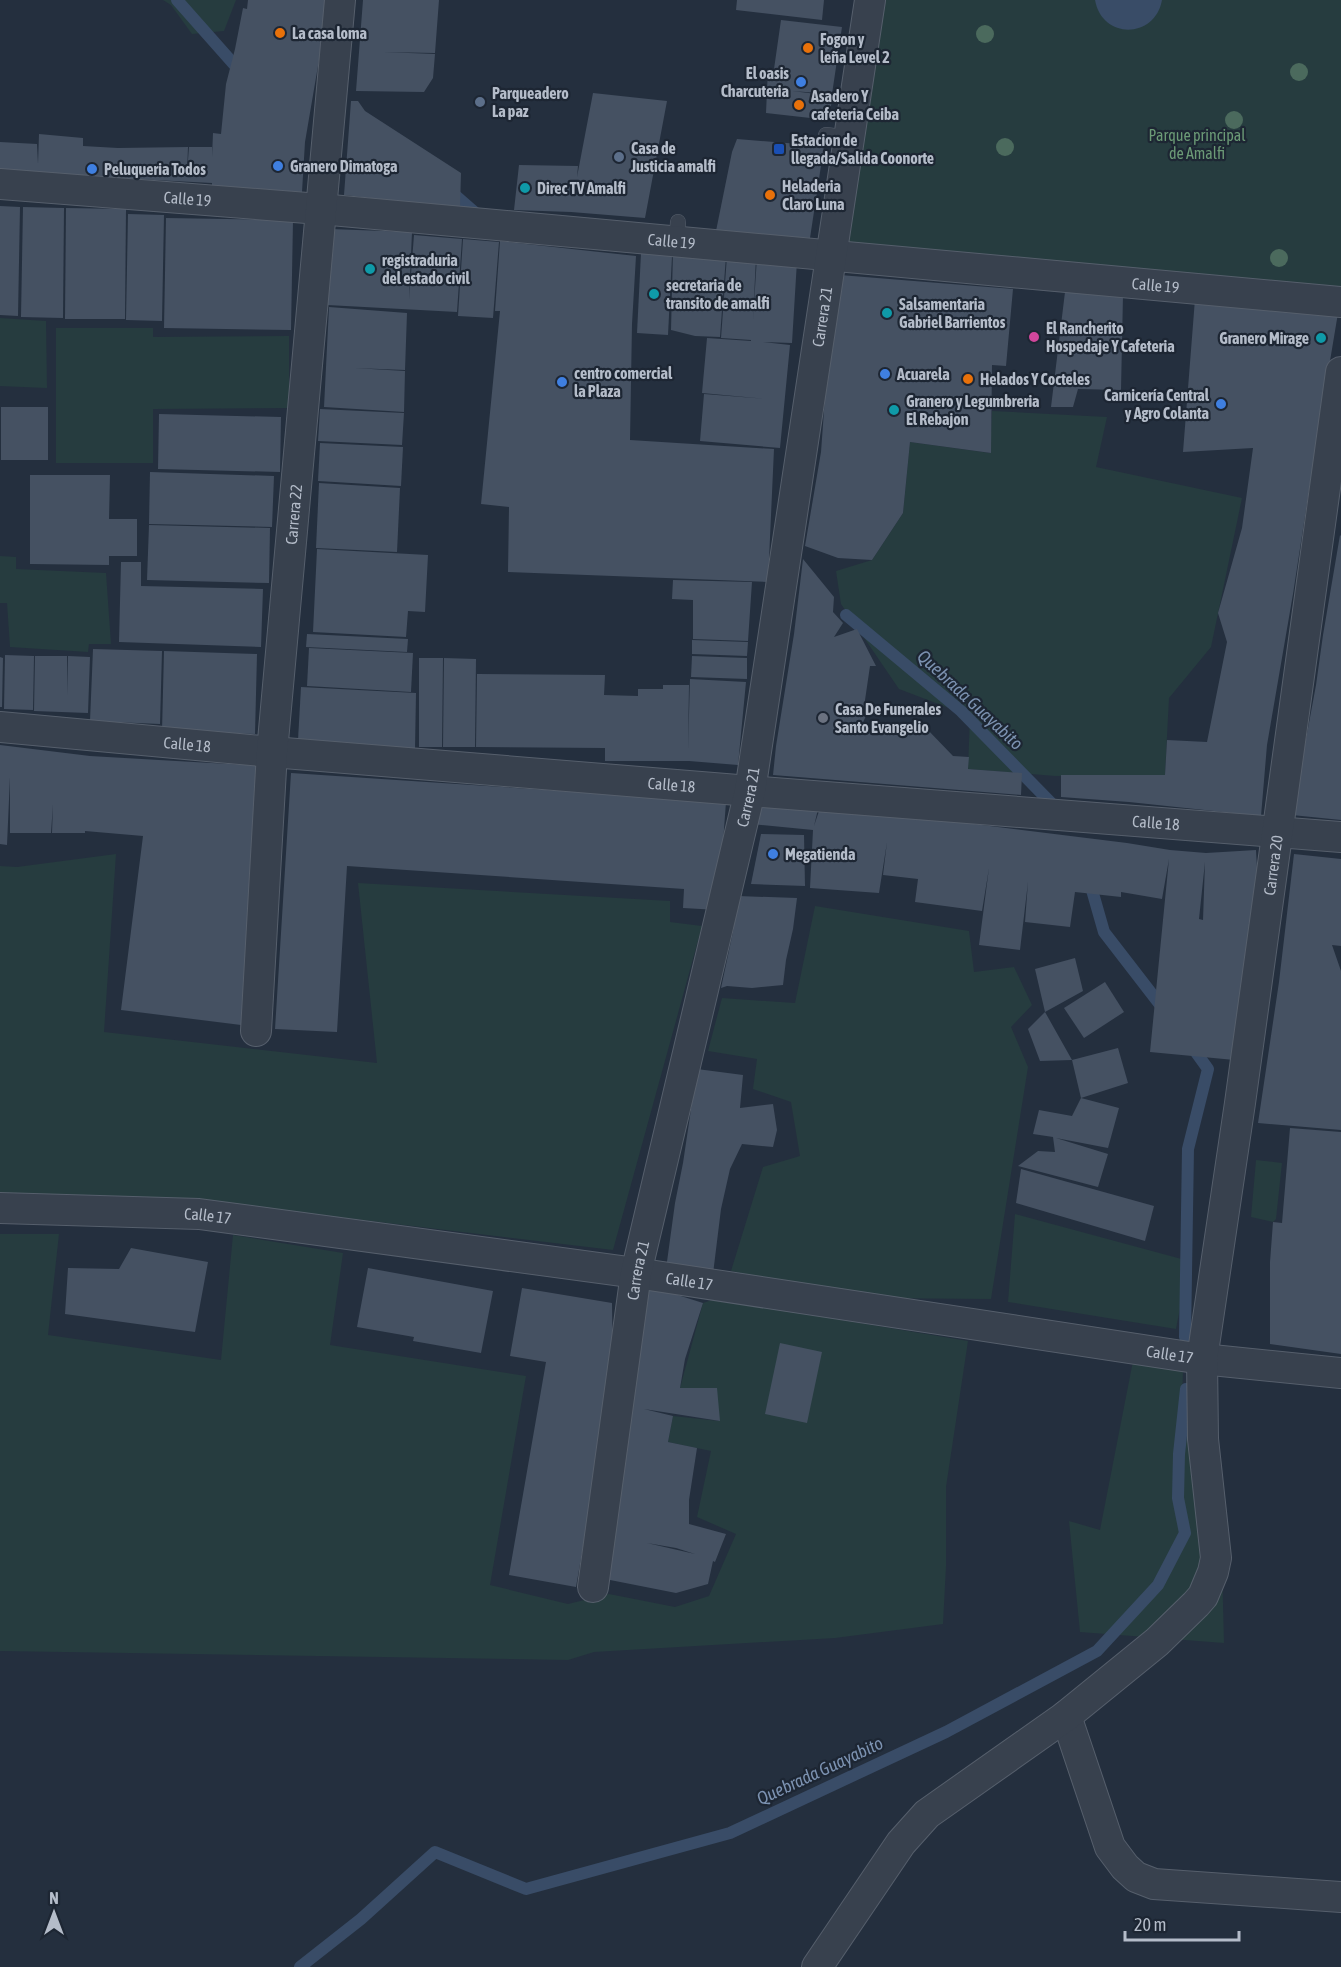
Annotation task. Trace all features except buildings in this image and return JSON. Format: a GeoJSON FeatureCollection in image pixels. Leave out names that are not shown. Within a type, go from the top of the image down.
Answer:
{"type":"FeatureCollection","features":[{"type":"Feature","properties":{"kind":"street","name":"Carrera 22"},"geometry":{"type":"LineString","coordinates":[[256,1030],[272,752],[340,0]]}},
{"type":"Feature","properties":{"kind":"street","name":"Carrera 21"},"geometry":{"type":"LineString","coordinates":[[593,1587],[636,1273],[750,791],[831,255],[837,136],[870,0]]}},
{"type":"Feature","properties":{"kind":"street","name":"Calle 19"},"geometry":{"type":"LineString","coordinates":[[0,184],[320,209],[677,232],[831,255],[1341,302]]}},
{"type":"Feature","properties":{"kind":"street","name":"Carrera 20"},"geometry":{"type":"LineString","coordinates":[[818,1967],[902,1843],[927,1814],[1066,1716],[1157,1642],[1203,1596],[1211,1579],[1216,1558],[1203,1439],[1202,1359],[1341,372]]}},
{"type":"Feature","properties":{"kind":"street","name":"Calle 18"},"geometry":{"type":"LineString","coordinates":[[0,727],[272,752],[1341,837]]}},
{"type":"Feature","properties":{"kind":"street","name":"Calle 17"},"geometry":{"type":"LineString","coordinates":[[0,1208],[199,1214],[636,1273],[1202,1359],[1341,1373]]}},
{"type":"Feature","properties":{"kind":"street"},"geometry":{"type":"LineString","coordinates":[[1066,1716],[1110,1847],[1136,1878],[1154,1884],[1341,1897]]}},
{"type":"Feature","properties":{"kind":"green space"},"geometry":{"type":"Polygon","coordinates":[[[163,0],[236,0],[224,31],[192,34],[171,5],[163,0]]]}},
{"type":"Feature","properties":{"kind":"green space","name":"Parque principal de Amalfi"},"geometry":{"type":"Polygon","coordinates":[[[870,0],[1341,0],[1341,302],[831,255],[870,0]]]}},
{"type":"Feature","properties":{"kind":"green space"},"geometry":{"type":"Polygon","coordinates":[[[0,318],[46,321],[47,388],[0,386],[0,318]]]}},
{"type":"Feature","properties":{"kind":"green space"},"geometry":{"type":"Polygon","coordinates":[[[56,328],[153,328],[153,337],[289,336],[289,408],[153,409],[153,463],[56,463],[56,328]]]}},
{"type":"Feature","properties":{"kind":"green space"},"geometry":{"type":"Polygon","coordinates":[[[992,411],[1107,417],[1096,467],[1242,498],[1211,647],[1169,698],[1165,775],[1055,776],[968,769],[970,716],[899,689],[841,604],[836,571],[872,560],[903,513],[910,442],[990,453],[992,411]]]}},
{"type":"Feature","properties":{"kind":"green space"},"geometry":{"type":"Polygon","coordinates":[[[0,556],[16,557],[16,569],[106,573],[111,644],[89,644],[88,652],[10,647],[7,603],[0,603],[0,556]]]}},
{"type":"Feature","properties":{"kind":"green space"},"geometry":{"type":"Polygon","coordinates":[[[116,854],[104,1032],[377,1063],[358,883],[670,901],[670,922],[702,926],[613,1250],[203,1201],[0,1194],[0,866],[17,867],[116,854]]]}},
{"type":"Feature","properties":{"kind":"green space"},"geometry":{"type":"Polygon","coordinates":[[[815,906],[969,931],[974,972],[1014,967],[1032,1005],[1011,1027],[1028,1067],[991,1299],[864,1298],[731,1271],[763,1167],[800,1156],[791,1102],[753,1089],[757,1059],[708,1051],[722,998],[795,1003],[815,906]]]}},
{"type":"Feature","properties":{"kind":"green space"},"geometry":{"type":"Polygon","coordinates":[[[1256,1160],[1282,1163],[1276,1219],[1273,1222],[1251,1217],[1256,1160]]]}},
{"type":"Feature","properties":{"kind":"green space"},"geometry":{"type":"Polygon","coordinates":[[[1015,1214],[1189,1261],[1176,1329],[1008,1302],[1015,1214]]]}},
{"type":"Feature","properties":{"kind":"green space"},"geometry":{"type":"Polygon","coordinates":[[[0,1234],[59,1234],[48,1335],[221,1360],[233,1235],[343,1253],[330,1345],[526,1376],[490,1585],[568,1604],[609,1594],[675,1607],[709,1596],[736,1534],[697,1517],[711,1451],[668,1442],[673,1416],[719,1421],[680,1388],[703,1303],[715,1299],[968,1341],[946,1487],[943,1624],[835,1638],[594,1652],[568,1660],[0,1651],[0,1234]]]}},
{"type":"Feature","properties":{"kind":"green space"},"geometry":{"type":"Polygon","coordinates":[[[1133,1361],[1183,1366],[1182,1415],[1221,1525],[1224,1643],[1080,1632],[1069,1521],[1100,1530],[1133,1361]]]}},
{"type":"Feature","properties":{"kind":"water"},"geometry":{"type":"Polygon","coordinates":[[[1095,0],[1162,0],[1157,13],[1150,22],[1140,28],[1128,30],[1117,28],[1107,22],[1100,13],[1095,0]]]}},
{"type":"Feature","properties":{"kind":"waterway","name":"Quebrada Guayabito"},"geometry":{"type":"LineString","coordinates":[[177,0],[242,71]]}},
{"type":"Feature","properties":{"kind":"waterway","name":"Quebrada Guayabito"},"geometry":{"type":"LineString","coordinates":[[448,189],[480,217]]}},
{"type":"Feature","properties":{"kind":"waterway","name":"Quebrada Guayabito"},"geometry":{"type":"LineString","coordinates":[[846,615],[961,711],[1057,809]]}},
{"type":"Feature","properties":{"kind":"waterway"},"geometry":{"type":"LineString","coordinates":[[1090,883],[1104,932],[1165,1011]]}},
{"type":"Feature","properties":{"kind":"waterway"},"geometry":{"type":"LineString","coordinates":[[1185,1337],[1188,1149],[1208,1069],[1190,1044]]}},
{"type":"Feature","properties":{"kind":"waterway","name":"Quebrada Guayabito"},"geometry":{"type":"LineString","coordinates":[[300,1967],[361,1919],[435,1852],[526,1889],[730,1833],[946,1732],[1097,1651],[1158,1585],[1185,1533],[1178,1498],[1179,1454],[1186,1389]]}},
{"type":"Feature","properties":{"kind":"place","name":"La casa loma"},"geometry":{"type":"Point","coordinates":[280,33]}},
{"type":"Feature","properties":{"kind":"place","name":"Fogon y leña Level 2"},"geometry":{"type":"Point","coordinates":[808,48]}},
{"type":"Feature","properties":{"kind":"place","name":"El oasis Charcuteria"},"geometry":{"type":"Point","coordinates":[801,82]}},
{"type":"Feature","properties":{"kind":"place","name":"Parqueadero La paz"},"geometry":{"type":"Point","coordinates":[480,102]}},
{"type":"Feature","properties":{"kind":"place","name":"Asadero Y cafeteria Ceiba"},"geometry":{"type":"Point","coordinates":[799,105]}},
{"type":"Feature","properties":{"kind":"place","name":"Estacion de llegada/Salida Coonorte"},"geometry":{"type":"Point","coordinates":[779,149]}},
{"type":"Feature","properties":{"kind":"place","name":"Casa de Justicia amalfi"},"geometry":{"type":"Point","coordinates":[619,157]}},
{"type":"Feature","properties":{"kind":"place","name":"Granero Dimatoga"},"geometry":{"type":"Point","coordinates":[278,166]}},
{"type":"Feature","properties":{"kind":"place","name":"Peluqueria Todos"},"geometry":{"type":"Point","coordinates":[92,169]}},
{"type":"Feature","properties":{"kind":"place","name":"Direc TV Amalfi"},"geometry":{"type":"Point","coordinates":[525,188]}},
{"type":"Feature","properties":{"kind":"place","name":"Heladeria Claro Luna"},"geometry":{"type":"Point","coordinates":[770,195]}},
{"type":"Feature","properties":{"kind":"place","name":"registraduria del estado civil"},"geometry":{"type":"Point","coordinates":[370,269]}},
{"type":"Feature","properties":{"kind":"place","name":"secretaria de transito de amalfi"},"geometry":{"type":"Point","coordinates":[654,294]}},
{"type":"Feature","properties":{"kind":"place","name":"Salsamentaria Gabriel Barrientos"},"geometry":{"type":"Point","coordinates":[887,313]}},
{"type":"Feature","properties":{"kind":"place","name":"El Rancherito Hospedaje Y Cafeteria"},"geometry":{"type":"Point","coordinates":[1034,337]}},
{"type":"Feature","properties":{"kind":"place","name":"Granero Mirage"},"geometry":{"type":"Point","coordinates":[1321,338]}},
{"type":"Feature","properties":{"kind":"place","name":"Acuarela"},"geometry":{"type":"Point","coordinates":[885,374]}},
{"type":"Feature","properties":{"kind":"place","name":"Helados Y Cocteles"},"geometry":{"type":"Point","coordinates":[968,379]}},
{"type":"Feature","properties":{"kind":"place","name":"centro comercial la Plaza"},"geometry":{"type":"Point","coordinates":[562,382]}},
{"type":"Feature","properties":{"kind":"place","name":"Carnicería Central y Agro Colanta"},"geometry":{"type":"Point","coordinates":[1221,404]}},
{"type":"Feature","properties":{"kind":"place","name":"Granero y Legumbreria El Rebajon"},"geometry":{"type":"Point","coordinates":[894,410]}},
{"type":"Feature","properties":{"kind":"place","name":"Casa De Funerales Santo Evangelio"},"geometry":{"type":"Point","coordinates":[823,718]}},
{"type":"Feature","properties":{"kind":"place","name":"Megatienda"},"geometry":{"type":"Point","coordinates":[773,854]}}]}
